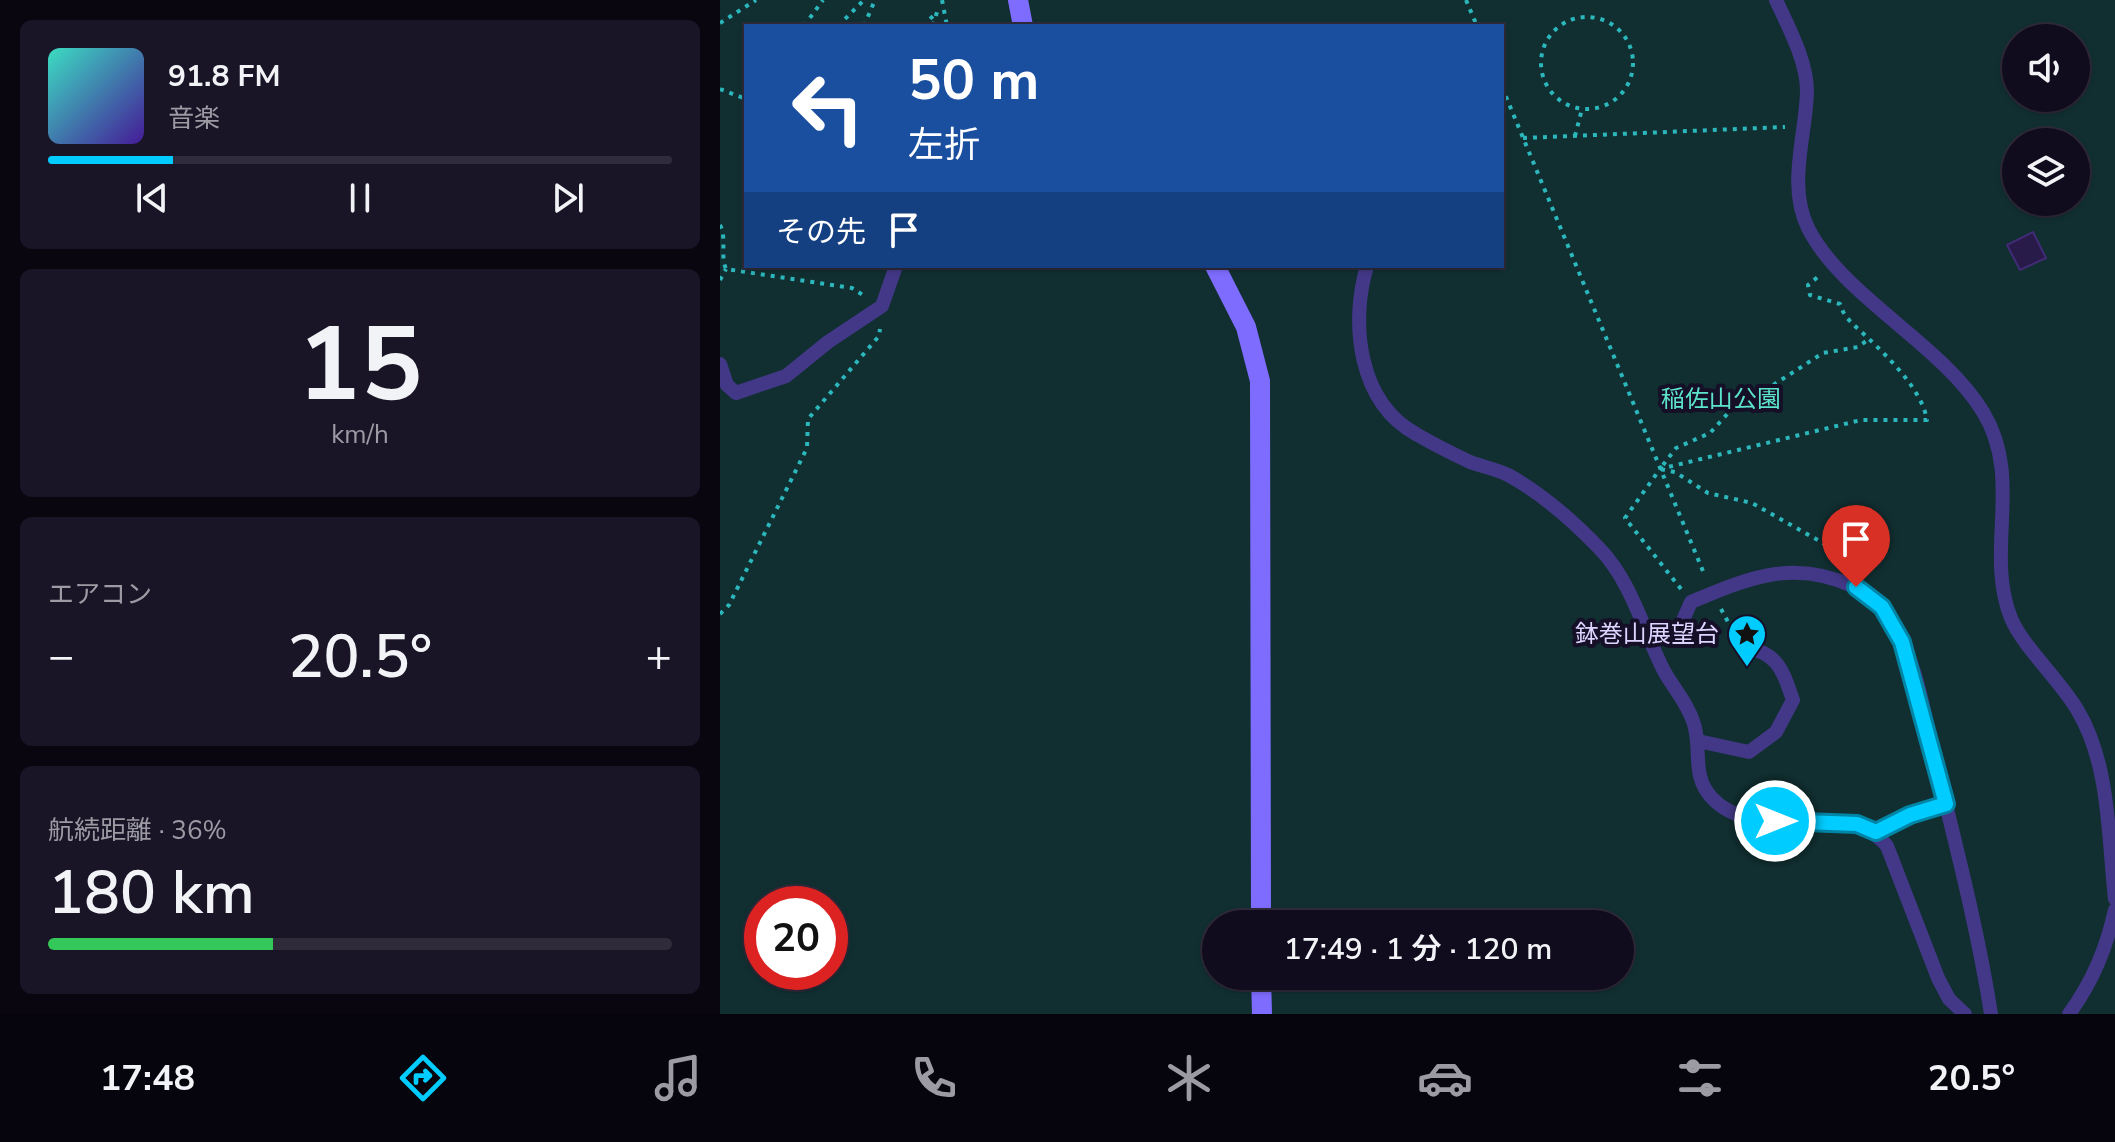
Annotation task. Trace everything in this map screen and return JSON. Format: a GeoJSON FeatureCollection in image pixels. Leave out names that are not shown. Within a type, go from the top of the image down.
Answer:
{"type":"FeatureCollection","features":[{"type":"Feature","properties":{"kind":"street"},"geometry":{"type":"LineString","coordinates":[[1018,0],[1023,24]]}},
{"type":"Feature","properties":{"kind":"street"},"geometry":{"type":"LineString","coordinates":[[1216,268],[1246,327],[1260,381],[1261,910]]}},
{"type":"Feature","properties":{"kind":"street"},"geometry":{"type":"LineString","coordinates":[[1261,990],[1262,1014]]}},
{"type":"Feature","properties":{"kind":"lane"},"geometry":{"type":"LineString","coordinates":[[1776,0],[1792,35],[1807,88],[1798,155],[1800,200],[1808,227],[1833,264],[1950,373],[1982,410],[2002,452],[2005,507],[2002,566],[2011,617],[2024,639],[2064,688],[2097,747],[2115,899]]}},
{"type":"Feature","properties":{"kind":"lane"},"geometry":{"type":"LineString","coordinates":[[720,364],[727,385],[736,393],[776,382],[882,306],[895,268]]}},
{"type":"Feature","properties":{"kind":"lane"},"geometry":{"type":"LineString","coordinates":[[1367,268],[1359,312],[1359,340],[1366,374],[1389,411],[1412,432],[1472,463],[1506,474],[1540,494],[1602,551],[1618,571],[1665,672],[1693,721],[1698,741],[1696,756],[1700,778],[1712,798],[1726,809],[1775,821],[1857,824],[1876,832],[1887,846],[1938,978],[1949,999],[1965,1014]]}},
{"type":"Feature","properties":{"kind":"lane"},"geometry":{"type":"LineString","coordinates":[[1680,627],[1691,602],[1757,575],[1779,572],[1808,573],[1856,587],[1882,607],[1902,642],[1946,804],[1991,1014]]}},
{"type":"Feature","properties":{"kind":"lane"},"geometry":{"type":"LineString","coordinates":[[1698,741],[1749,752],[1776,732],[1793,700],[1782,668],[1762,650],[1742,647]]}},
{"type":"Feature","properties":{"kind":"lane"},"geometry":{"type":"LineString","coordinates":[[1876,832],[1910,815],[1946,804]]}},
{"type":"Feature","properties":{"kind":"lane"},"geometry":{"type":"LineString","coordinates":[[2069,1014],[2090,985],[2108,942],[2115,910]]}},
{"type":"Feature","properties":{"kind":"path"},"geometry":{"type":"LineString","coordinates":[[720,23],[756,0]]}},
{"type":"Feature","properties":{"kind":"path"},"geometry":{"type":"LineString","coordinates":[[805,24],[823,0]]}},
{"type":"Feature","properties":{"kind":"path"},"geometry":{"type":"LineString","coordinates":[[840,24],[864,0]]}},
{"type":"Feature","properties":{"kind":"path"},"geometry":{"type":"LineString","coordinates":[[865,24],[875,0]]}},
{"type":"Feature","properties":{"kind":"path"},"geometry":{"type":"LineString","coordinates":[[942,0],[947,24]]}},
{"type":"Feature","properties":{"kind":"path"},"geometry":{"type":"LineString","coordinates":[[1466,0],[1476,24]]}},
{"type":"Feature","properties":{"kind":"path"},"geometry":{"type":"LineString","coordinates":[[925,24],[937,12],[934,24]]}},
{"type":"Feature","properties":{"kind":"path"},"geometry":{"type":"LineString","coordinates":[[1592,17],[1619,30],[1632,57],[1632,72],[1616,98],[1603,106],[1582,109],[1560,100],[1549,89],[1541,61],[1543,46],[1563,23],[1592,17]]}},
{"type":"Feature","properties":{"kind":"path"},"geometry":{"type":"LineString","coordinates":[[720,89],[744,98]]}},
{"type":"Feature","properties":{"kind":"path"},"geometry":{"type":"LineString","coordinates":[[1504,92],[1712,593],[1742,647]]}},
{"type":"Feature","properties":{"kind":"path"},"geometry":{"type":"LineString","coordinates":[[1575,136],[1582,109]]}},
{"type":"Feature","properties":{"kind":"path"},"geometry":{"type":"LineString","coordinates":[[1523,138],[1802,126]]}},
{"type":"Feature","properties":{"kind":"path"},"geometry":{"type":"LineString","coordinates":[[720,225],[723,232],[721,258],[726,269]]}},
{"type":"Feature","properties":{"kind":"path"},"geometry":{"type":"LineString","coordinates":[[1660,469],[1870,419],[1927,420],[1916,395],[1869,339],[1843,315],[1840,304],[1810,295],[1808,285],[1833,264]]}},
{"type":"Feature","properties":{"kind":"path"},"geometry":{"type":"LineString","coordinates":[[720,280],[726,269]]}},
{"type":"Feature","properties":{"kind":"path"},"geometry":{"type":"LineString","coordinates":[[720,614],[729,605],[807,448],[808,419],[879,336],[882,306],[852,288],[726,269]]}},
{"type":"Feature","properties":{"kind":"path"},"geometry":{"type":"LineString","coordinates":[[1691,602],[1625,518],[1676,448],[1710,433],[1741,399],[1767,389],[1823,353],[1858,347],[1869,339]]}},
{"type":"Feature","properties":{"kind":"path"},"geometry":{"type":"LineString","coordinates":[[1660,469],[1675,472],[1708,493],[1752,503],[1823,543],[1840,559],[1856,587]]}},
{"type":"Feature","properties":{"kind":"green space","name":"稲佐山公園"},"geometry":{"type":"Polygon","coordinates":[[[720,0],[2115,0],[2115,1014],[720,1014],[720,0]]]}},
{"type":"Feature","properties":{"kind":"building"},"geometry":{"type":"Polygon","coordinates":[[[2033,232],[2046,258],[2020,270],[2007,245],[2033,232]]]}},
{"type":"Feature","properties":{"kind":"place","name":"鉢巻山展望台"},"geometry":{"type":"Point","coordinates":[1747,668]}},
{"type":"Feature","properties":{"kind":"route"},"geometry":{"type":"LineString","coordinates":[[1775,821],[1814,820],[1857,824],[1876,832],[1910,815],[1946,804],[1902,642],[1882,607],[1856,587]]}}]}
